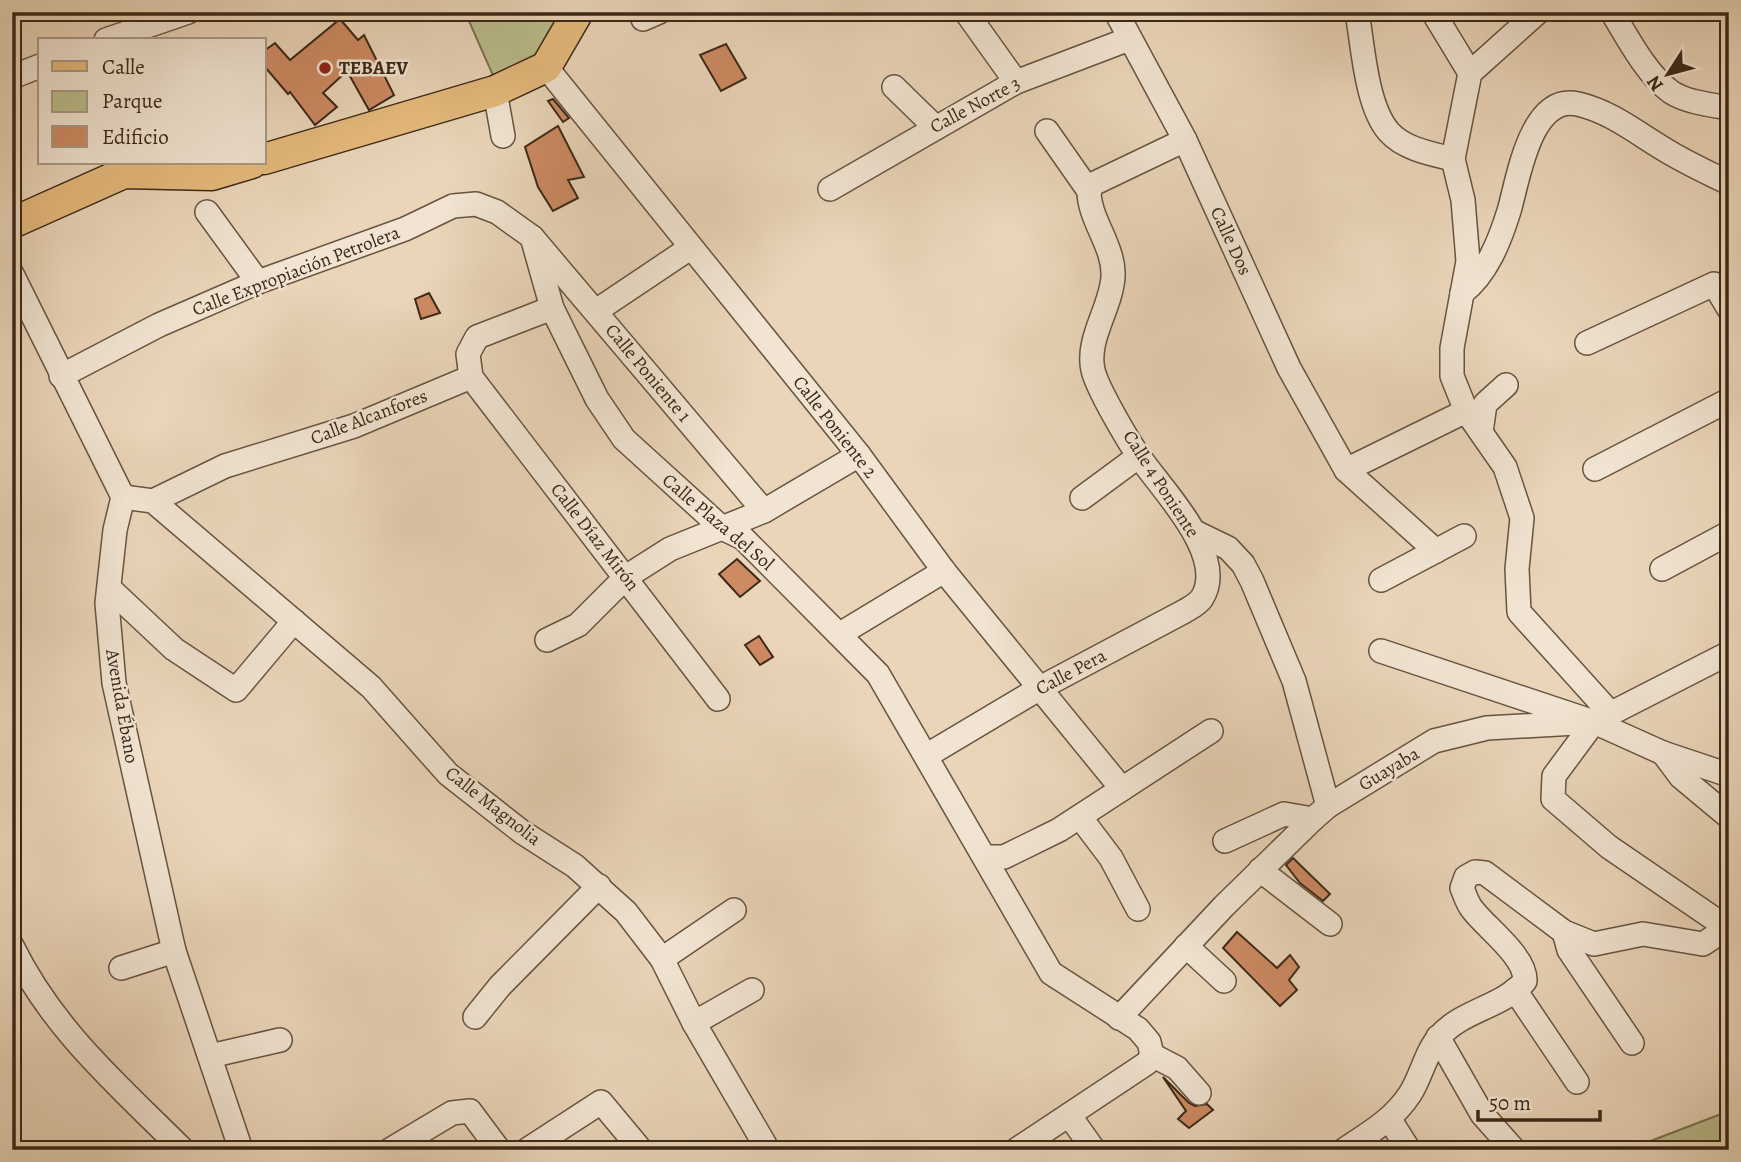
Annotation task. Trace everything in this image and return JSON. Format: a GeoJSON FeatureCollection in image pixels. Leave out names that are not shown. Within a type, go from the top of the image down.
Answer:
{"type":"FeatureCollection","features":[{"type":"Feature","properties":{"kind":"main road"},"geometry":{"type":"LineString","coordinates":[[266,158],[495,91],[546,67],[578,12]]}},
{"type":"Feature","properties":{"kind":"main road"},"geometry":{"type":"LineString","coordinates":[[12,223],[124,173],[212,174],[248,164]]}},
{"type":"Feature","properties":{"kind":"street"},"geometry":{"type":"LineString","coordinates":[[118,38],[188,12]]}},
{"type":"Feature","properties":{"kind":"street"},"geometry":{"type":"LineString","coordinates":[[966,12],[1016,82]]}},
{"type":"Feature","properties":{"kind":"street","name":"Calle Dos"},"geometry":{"type":"LineString","coordinates":[[1116,12],[1185,140],[1289,368],[1346,470],[1436,551]]}},
{"type":"Feature","properties":{"kind":"street"},"geometry":{"type":"LineString","coordinates":[[1357,12],[1374,106],[1389,133],[1423,153],[1453,159]]}},
{"type":"Feature","properties":{"kind":"street"},"geometry":{"type":"LineString","coordinates":[[1433,12],[1470,73]]}},
{"type":"Feature","properties":{"kind":"street"},"geometry":{"type":"LineString","coordinates":[[1538,12],[1470,73],[1453,159],[1463,200],[1468,261],[1452,348],[1452,376],[1466,411],[1505,467],[1522,518],[1517,569],[1519,612],[1603,718]]}},
{"type":"Feature","properties":{"kind":"street"},"geometry":{"type":"LineString","coordinates":[[1612,12],[1640,58],[1671,92],[1706,105],[1729,108]]}},
{"type":"Feature","properties":{"kind":"street","name":"Calle Norte 3"},"geometry":{"type":"LineString","coordinates":[[830,189],[1016,82],[1129,39]]}},
{"type":"Feature","properties":{"kind":"street"},"geometry":{"type":"LineString","coordinates":[[12,77],[38,67]]}},
{"type":"Feature","properties":{"kind":"street","name":"Calle Poniente 2"},"geometry":{"type":"LineString","coordinates":[[546,67],[859,455],[944,570],[1122,789]]}},
{"type":"Feature","properties":{"kind":"street"},"geometry":{"type":"LineString","coordinates":[[894,87],[935,127]]}},
{"type":"Feature","properties":{"kind":"street"},"geometry":{"type":"LineString","coordinates":[[495,91],[503,136]]}},
{"type":"Feature","properties":{"kind":"street"},"geometry":{"type":"LineString","coordinates":[[1462,293],[1485,270],[1509,212],[1528,140],[1541,120],[1555,108],[1575,103],[1614,116],[1666,150],[1729,183]]}},
{"type":"Feature","properties":{"kind":"street","name":"Calle 4 Poniente"},"geometry":{"type":"LineString","coordinates":[[1047,131],[1089,191],[1089,202],[1105,240],[1114,276],[1091,351],[1093,372],[1139,456],[1195,533],[1206,560],[1207,581]]}},
{"type":"Feature","properties":{"kind":"street"},"geometry":{"type":"LineString","coordinates":[[1089,191],[1093,184],[1185,140]]}},
{"type":"Feature","properties":{"kind":"street","name":"Calle Expropiación Petrolera"},"geometry":{"type":"LineString","coordinates":[[61,376],[159,325],[257,282],[405,229],[453,206],[476,205],[497,212],[532,237]]}},
{"type":"Feature","properties":{"kind":"street"},"geometry":{"type":"LineString","coordinates":[[207,212],[257,282]]}},
{"type":"Feature","properties":{"kind":"street","name":"Calle Plaza del Sol"},"geometry":{"type":"LineString","coordinates":[[532,237],[552,308],[597,399],[624,439],[722,528],[743,538],[878,674],[1051,973],[1138,1029],[1149,1042],[1152,1055]]}},
{"type":"Feature","properties":{"kind":"street","name":"Calle Poniente 1"},"geometry":{"type":"LineString","coordinates":[[532,237],[764,511]]}},
{"type":"Feature","properties":{"kind":"street"},"geometry":{"type":"LineString","coordinates":[[596,311],[690,248]]}},
{"type":"Feature","properties":{"kind":"street"},"geometry":{"type":"LineString","coordinates":[[12,274],[122,497],[153,501]]}},
{"type":"Feature","properties":{"kind":"street"},"geometry":{"type":"LineString","coordinates":[[1587,343],[1714,284],[1729,309]]}},
{"type":"Feature","properties":{"kind":"street"},"geometry":{"type":"LineString","coordinates":[[471,377],[468,354],[477,337],[552,308]]}},
{"type":"Feature","properties":{"kind":"street","name":"Calle Alcanfores"},"geometry":{"type":"LineString","coordinates":[[153,501],[225,466],[354,426],[471,377]]}},
{"type":"Feature","properties":{"kind":"street","name":"Calle Díaz Mirón"},"geometry":{"type":"LineString","coordinates":[[471,377],[718,699]]}},
{"type":"Feature","properties":{"kind":"street"},"geometry":{"type":"LineString","coordinates":[[1481,432],[1485,404],[1506,385]]}},
{"type":"Feature","properties":{"kind":"street"},"geometry":{"type":"LineString","coordinates":[[1595,469],[1729,400]]}},
{"type":"Feature","properties":{"kind":"street"},"geometry":{"type":"LineString","coordinates":[[1346,470],[1466,411]]}},
{"type":"Feature","properties":{"kind":"street"},"geometry":{"type":"LineString","coordinates":[[547,640],[578,625],[626,577],[670,549],[764,511],[859,455]]}},
{"type":"Feature","properties":{"kind":"street"},"geometry":{"type":"LineString","coordinates":[[1082,498],[1139,456]]}},
{"type":"Feature","properties":{"kind":"street","name":"Avenida Ébano"},"geometry":{"type":"LineString","coordinates":[[122,497],[107,603],[114,683],[174,951],[241,1150]]}},
{"type":"Feature","properties":{"kind":"street","name":"Calle Magnolia"},"geometry":{"type":"LineString","coordinates":[[153,501],[371,687],[448,774],[599,886],[626,912],[662,958],[694,1023],[768,1150]]}},
{"type":"Feature","properties":{"kind":"street"},"geometry":{"type":"LineString","coordinates":[[1195,533],[1228,548],[1243,564],[1252,581],[1294,681],[1320,813],[1284,814],[1225,841]]}},
{"type":"Feature","properties":{"kind":"street"},"geometry":{"type":"LineString","coordinates":[[1662,569],[1729,533]]}},
{"type":"Feature","properties":{"kind":"street"},"geometry":{"type":"LineString","coordinates":[[1381,580],[1464,536]]}},
{"type":"Feature","properties":{"kind":"street"},"geometry":{"type":"LineString","coordinates":[[840,635],[944,570]]}},
{"type":"Feature","properties":{"kind":"street","name":"Calle Pera"},"geometry":{"type":"LineString","coordinates":[[926,756],[1040,688],[1185,611],[1201,600],[1207,581]]}},
{"type":"Feature","properties":{"kind":"street"},"geometry":{"type":"LineString","coordinates":[[108,588],[174,649],[236,690],[294,621]]}},
{"type":"Feature","properties":{"kind":"street"},"geometry":{"type":"LineString","coordinates":[[1381,651],[1603,718],[1663,753],[1729,775]]}},
{"type":"Feature","properties":{"kind":"street"},"geometry":{"type":"LineString","coordinates":[[1345,1150],[1390,1120],[1409,1094],[1438,1037],[1461,1018],[1515,990],[1525,981],[1525,974],[1509,948],[1470,907],[1462,888],[1466,877],[1475,872],[1485,873],[1564,932],[1594,944],[1643,934],[1703,944],[1728,929],[1609,847],[1553,799],[1553,776],[1603,718],[1729,653]]}},
{"type":"Feature","properties":{"kind":"street","name":"Guayaba"},"geometry":{"type":"LineString","coordinates":[[1119,1018],[1224,906],[1320,813],[1434,741],[1487,728],[1603,718]]}},
{"type":"Feature","properties":{"kind":"street"},"geometry":{"type":"LineString","coordinates":[[985,857],[1004,857],[1023,849],[1080,817],[1210,732]]}},
{"type":"Feature","properties":{"kind":"street"},"geometry":{"type":"LineString","coordinates":[[1663,753],[1681,777],[1729,817]]}},
{"type":"Feature","properties":{"kind":"street"},"geometry":{"type":"LineString","coordinates":[[1080,817],[1111,858],[1138,909]]}},
{"type":"Feature","properties":{"kind":"street"},"geometry":{"type":"LineString","coordinates":[[1260,870],[1331,924]]}},
{"type":"Feature","properties":{"kind":"street"},"geometry":{"type":"LineString","coordinates":[[475,1017],[499,986],[599,886]]}},
{"type":"Feature","properties":{"kind":"street"},"geometry":{"type":"LineString","coordinates":[[662,958],[734,910]]}},
{"type":"Feature","properties":{"kind":"street"},"geometry":{"type":"LineString","coordinates":[[1564,932],[1569,950],[1632,1043]]}},
{"type":"Feature","properties":{"kind":"street"},"geometry":{"type":"LineString","coordinates":[[12,946],[30,982],[62,1028],[183,1150]]}},
{"type":"Feature","properties":{"kind":"street"},"geometry":{"type":"LineString","coordinates":[[1186,946],[1224,981]]}},
{"type":"Feature","properties":{"kind":"street"},"geometry":{"type":"LineString","coordinates":[[121,968],[174,951]]}},
{"type":"Feature","properties":{"kind":"street"},"geometry":{"type":"LineString","coordinates":[[694,1023],[752,990]]}},
{"type":"Feature","properties":{"kind":"street"},"geometry":{"type":"LineString","coordinates":[[1515,990],[1577,1082]]}},
{"type":"Feature","properties":{"kind":"street"},"geometry":{"type":"LineString","coordinates":[[1438,1037],[1482,1114],[1514,1150]]}},
{"type":"Feature","properties":{"kind":"street"},"geometry":{"type":"LineString","coordinates":[[210,1056],[280,1040]]}},
{"type":"Feature","properties":{"kind":"street"},"geometry":{"type":"LineString","coordinates":[[1016,1150],[1147,1063],[1152,1055],[1177,1068],[1199,1093]]}},
{"type":"Feature","properties":{"kind":"street"},"geometry":{"type":"LineString","coordinates":[[527,1150],[601,1102],[641,1150]]}},
{"type":"Feature","properties":{"kind":"street"},"geometry":{"type":"LineString","coordinates":[[390,1150],[452,1113],[470,1111],[499,1150]]}},
{"type":"Feature","properties":{"kind":"street"},"geometry":{"type":"LineString","coordinates":[[1069,1115],[1094,1150]]}},
{"type":"Feature","properties":{"kind":"street"},"geometry":{"type":"LineString","coordinates":[[1390,1120],[1409,1150]]}},
{"type":"Feature","properties":{"kind":"green space"},"geometry":{"type":"Polygon","coordinates":[[[465,12],[550,12],[578,24],[561,52],[495,80],[465,12]]]}},
{"type":"Feature","properties":{"kind":"green space"},"geometry":{"type":"Polygon","coordinates":[[[1729,1111],[1729,1150],[1627,1150],[1729,1111]]]}},
{"type":"Feature","properties":{"kind":"building"},"geometry":{"type":"Polygon","coordinates":[[[340,19],[358,40],[364,35],[394,95],[369,110],[347,71],[323,93],[337,107],[315,125],[290,92],[288,94],[266,68],[266,50],[275,43],[290,60],[340,19]]]}},
{"type":"Feature","properties":{"kind":"building"},"geometry":{"type":"Polygon","coordinates":[[[726,44],[746,78],[721,91],[700,55],[726,44]]]}},
{"type":"Feature","properties":{"kind":"building"},"geometry":{"type":"Polygon","coordinates":[[[553,99],[569,118],[563,122],[548,101],[553,99]]]}},
{"type":"Feature","properties":{"kind":"building"},"geometry":{"type":"Polygon","coordinates":[[[558,126],[584,177],[568,180],[578,198],[553,211],[538,187],[525,147],[558,126]]]}},
{"type":"Feature","properties":{"kind":"building"},"geometry":{"type":"Polygon","coordinates":[[[429,293],[440,313],[421,319],[415,299],[429,293]]]}},
{"type":"Feature","properties":{"kind":"building"},"geometry":{"type":"Polygon","coordinates":[[[737,559],[760,581],[740,597],[719,574],[737,559]]]}},
{"type":"Feature","properties":{"kind":"building"},"geometry":{"type":"Polygon","coordinates":[[[759,636],[773,657],[760,665],[745,645],[759,636]]]}},
{"type":"Feature","properties":{"kind":"building"},"geometry":{"type":"Polygon","coordinates":[[[1293,858],[1330,894],[1323,901],[1300,883],[1286,865],[1293,858]]]}},
{"type":"Feature","properties":{"kind":"building"},"geometry":{"type":"Polygon","coordinates":[[[1237,932],[1277,968],[1290,955],[1299,967],[1289,980],[1297,990],[1280,1006],[1223,948],[1237,932]]]}},
{"type":"Feature","properties":{"kind":"building"},"geometry":{"type":"Polygon","coordinates":[[[1163,1077],[1189,1103],[1195,1106],[1207,1104],[1213,1110],[1189,1128],[1178,1119],[1186,1111],[1163,1077]]]}},
{"type":"Feature","properties":{"kind":"place","name":"TEBAEV"},"geometry":{"type":"Point","coordinates":[325,68]}}]}
